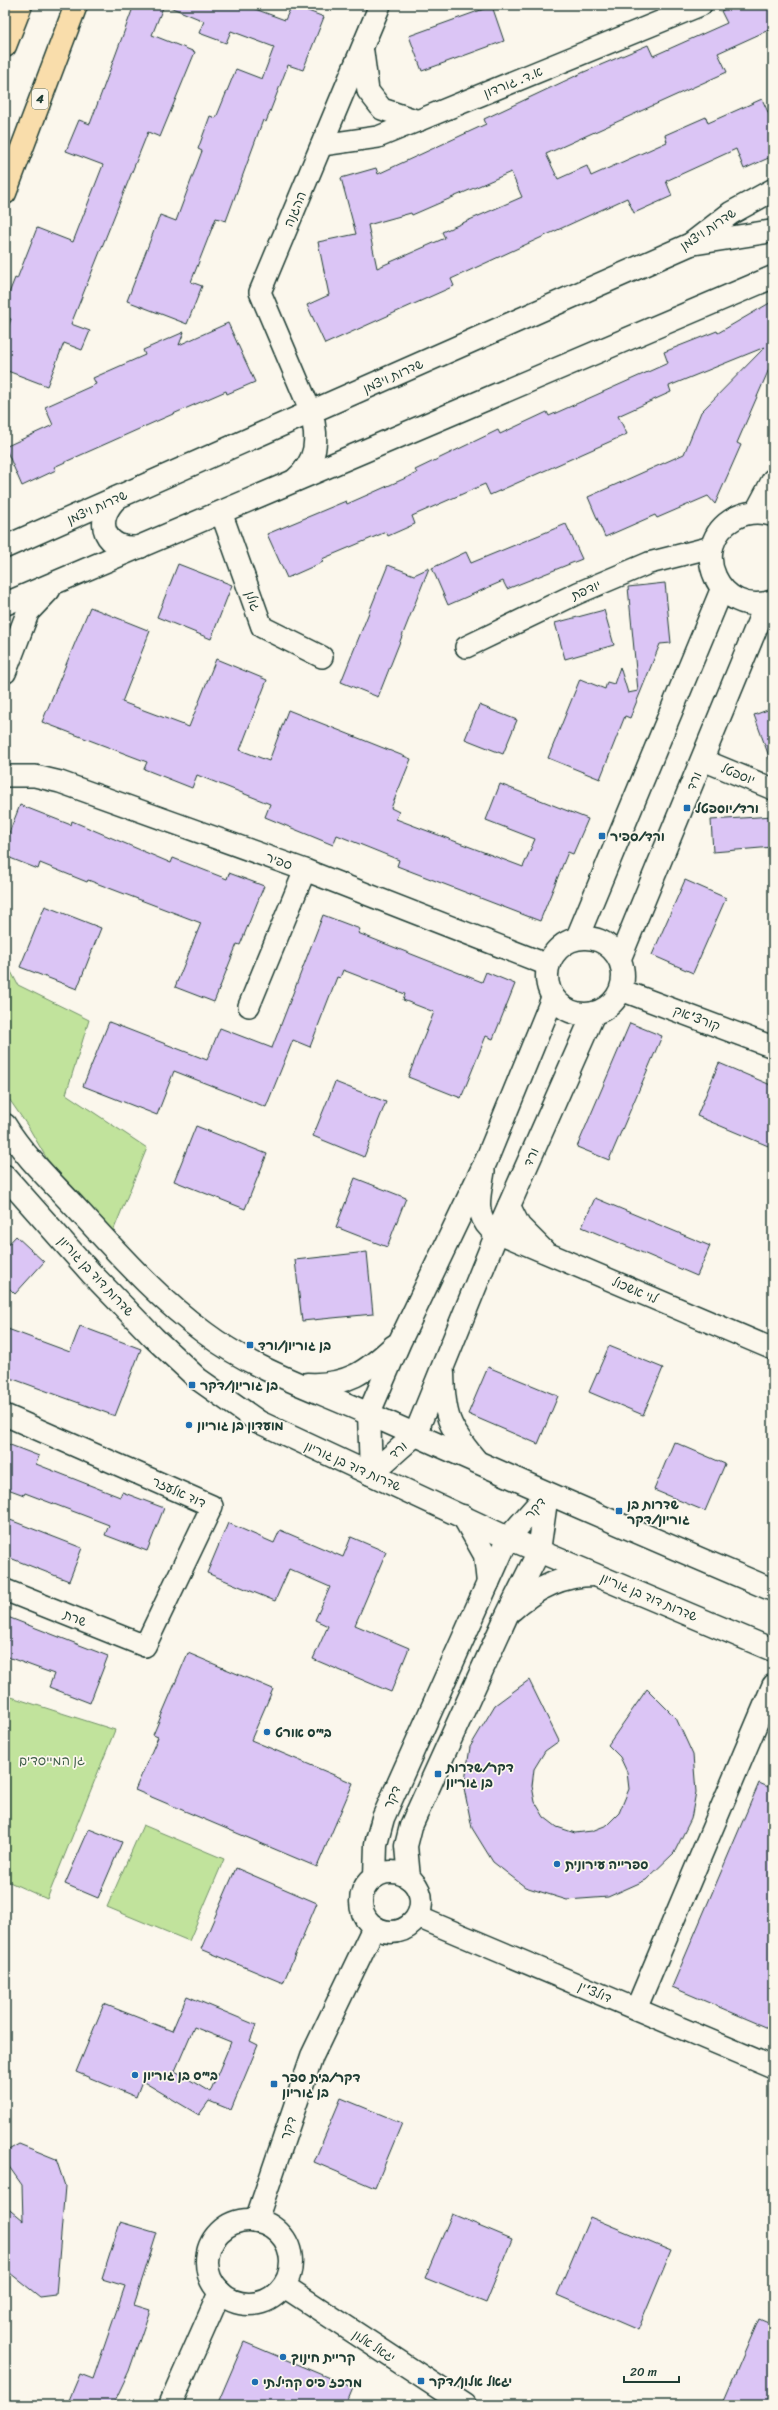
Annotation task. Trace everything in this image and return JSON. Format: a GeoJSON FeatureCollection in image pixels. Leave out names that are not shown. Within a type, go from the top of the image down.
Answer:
{"type":"FeatureCollection","features":[{"type":"Feature","properties":{"kind":"highway"},"geometry":{"type":"LineString","coordinates":[[5,46],[21,5]]}},
{"type":"Feature","properties":{"kind":"highway","name":"4"},"geometry":{"type":"LineString","coordinates":[[5,193],[76,5]]}},
{"type":"Feature","properties":{"kind":"street","name":"ההגנה"},"geometry":{"type":"LineString","coordinates":[[311,412],[260,292],[380,5]]}},
{"type":"Feature","properties":{"kind":"street","name":"א.ד. גורדון"},"geometry":{"type":"LineString","coordinates":[[322,146],[378,137],[701,5]]}},
{"type":"Feature","properties":{"kind":"street"},"geometry":{"type":"LineString","coordinates":[[363,48],[363,65],[368,90],[382,109],[418,120]]}},
{"type":"Feature","properties":{"kind":"street","name":"שדרות ויצמן"},"geometry":{"type":"LineString","coordinates":[[5,547],[691,244],[731,213],[773,190]]}},
{"type":"Feature","properties":{"kind":"street"},"geometry":{"type":"LineString","coordinates":[[691,244],[773,231]]}},
{"type":"Feature","properties":{"kind":"street"},"geometry":{"type":"LineString","coordinates":[[5,604],[773,277]]}},
{"type":"Feature","properties":{"kind":"street"},"geometry":{"type":"LineString","coordinates":[[726,297],[773,293]]}},
{"type":"Feature","properties":{"kind":"street"},"geometry":{"type":"LineString","coordinates":[[294,481],[304,472],[316,450],[316,429],[311,412]]}},
{"type":"Feature","properties":{"kind":"street"},"geometry":{"type":"LineString","coordinates":[[770,602],[750,604],[735,599],[722,589],[714,576],[710,562],[712,547],[718,533],[728,522],[741,514],[765,513],[773,480]]}},
{"type":"Feature","properties":{"kind":"street"},"geometry":{"type":"LineString","coordinates":[[117,498],[106,510],[104,524],[106,532],[116,545],[123,548],[140,547]]}},
{"type":"Feature","properties":{"kind":"street","name":"גולן"},"geometry":{"type":"LineString","coordinates":[[221,512],[262,627],[322,657]]}},
{"type":"Feature","properties":{"kind":"street","name":"יודפת"},"geometry":{"type":"LineString","coordinates":[[466,648],[578,593],[649,563],[712,547]]}},
{"type":"Feature","properties":{"kind":"street"},"geometry":{"type":"LineString","coordinates":[[5,672],[28,612],[56,583]]}},
{"type":"Feature","properties":{"kind":"street"},"geometry":{"type":"LineString","coordinates":[[577,938],[722,589]]}},
{"type":"Feature","properties":{"kind":"street","name":"ורד"},"geometry":{"type":"LineString","coordinates":[[620,958],[770,602]]}},
{"type":"Feature","properties":{"kind":"street","name":"יוספטל"},"geometry":{"type":"LineString","coordinates":[[703,760],[773,789]]}},
{"type":"Feature","properties":{"kind":"street","name":"ספיר"},"geometry":{"type":"LineString","coordinates":[[5,776],[35,776],[60,782],[305,870],[548,965]]}},
{"type":"Feature","properties":{"kind":"street"},"geometry":{"type":"LineString","coordinates":[[249,1006],[305,870]]}},
{"type":"Feature","properties":{"kind":"street"},"geometry":{"type":"LineString","coordinates":[[577,938],[590,938],[602,941],[612,948],[620,958],[624,979],[622,990],[611,1005],[594,1013],[582,1014],[561,1006],[553,997],[547,976],[548,965],[552,956],[559,948],[577,938]]}},
{"type":"Feature","properties":{"kind":"street","name":"קורצ'אק"},"geometry":{"type":"LineString","coordinates":[[622,990],[773,1047]]}},
{"type":"Feature","properties":{"kind":"street","name":"ורד"},"geometry":{"type":"LineString","coordinates":[[370,1474],[368,1413],[400,1341],[486,1161],[553,997]]}},
{"type":"Feature","properties":{"kind":"street","name":"ורד"},"geometry":{"type":"LineString","coordinates":[[370,1474],[415,1435],[497,1233],[594,1013]]}},
{"type":"Feature","properties":{"kind":"street"},"geometry":{"type":"LineString","coordinates":[[5,1125],[48,1177],[170,1304],[205,1334],[262,1367],[294,1383],[368,1413],[547,1494],[773,1590]]}},
{"type":"Feature","properties":{"kind":"street"},"geometry":{"type":"LineString","coordinates":[[486,1161],[478,1210],[483,1222],[497,1233]]}},
{"type":"Feature","properties":{"kind":"street","name":"שדרות דוד בן גוריון"},"geometry":{"type":"LineString","coordinates":[[5,1176],[91,1273],[198,1379],[259,1422],[508,1538],[773,1650]]}},
{"type":"Feature","properties":{"kind":"street"},"geometry":{"type":"LineString","coordinates":[[509,1206],[519,1226],[544,1251]]}},
{"type":"Feature","properties":{"kind":"street","name":"לוי אשכול"},"geometry":{"type":"LineString","coordinates":[[497,1233],[544,1251],[773,1349]]}},
{"type":"Feature","properties":{"kind":"street"},"geometry":{"type":"LineString","coordinates":[[294,1383],[327,1385],[354,1377],[367,1370],[400,1341]]}},
{"type":"Feature","properties":{"kind":"street"},"geometry":{"type":"LineString","coordinates":[[443,1366],[445,1408],[449,1422],[454,1433],[479,1463]]}},
{"type":"Feature","properties":{"kind":"street","name":"דוד אלעזר"},"geometry":{"type":"LineString","coordinates":[[5,1415],[212,1506],[145,1646]]}},
{"type":"Feature","properties":{"kind":"street","name":"דקר"},"geometry":{"type":"LineString","coordinates":[[375,1877],[376,1844],[383,1818],[508,1538],[547,1494]]}},
{"type":"Feature","properties":{"kind":"street","name":"דקר"},"geometry":{"type":"LineString","coordinates":[[409,1878],[406,1846],[411,1826],[507,1615],[539,1551],[547,1494]]}},
{"type":"Feature","properties":{"kind":"street"},"geometry":{"type":"LineString","coordinates":[[462,1516],[485,1554],[488,1583]]}},
{"type":"Feature","properties":{"kind":"street"},"geometry":{"type":"LineString","coordinates":[[507,1615],[524,1599],[559,1580],[579,1575],[596,1575]]}},
{"type":"Feature","properties":{"kind":"street","name":"שרת"},"geometry":{"type":"LineString","coordinates":[[5,1590],[145,1646]]}},
{"type":"Feature","properties":{"kind":"street"},"geometry":{"type":"LineString","coordinates":[[636,2009],[773,1686]]}},
{"type":"Feature","properties":{"kind":"street"},"geometry":{"type":"LineString","coordinates":[[393,1872],[409,1878],[420,1892],[422,1905],[418,1917],[408,1928],[393,1933],[384,1932],[374,1928],[365,1916],[361,1902],[368,1883],[375,1877],[393,1872]]}},
{"type":"Feature","properties":{"kind":"street","name":"דולצ'ין"},"geometry":{"type":"LineString","coordinates":[[418,1917],[773,2067]]}},
{"type":"Feature","properties":{"kind":"street","name":"דקר"},"geometry":{"type":"LineString","coordinates":[[256,2221],[312,2056],[374,1928]]}},
{"type":"Feature","properties":{"kind":"street"},"geometry":{"type":"LineString","coordinates":[[243,2220],[256,2221],[270,2225],[281,2234],[288,2246],[291,2260],[290,2274],[284,2286],[273,2296],[260,2302],[246,2304],[232,2300],[220,2292],[212,2281],[208,2269],[208,2256],[212,2243],[220,2232],[230,2224],[243,2220]]}},
{"type":"Feature","properties":{"kind":"street","name":"יגאל אלון"},"geometry":{"type":"LineString","coordinates":[[284,2286],[465,2405]]}},
{"type":"Feature","properties":{"kind":"street"},"geometry":{"type":"LineString","coordinates":[[170,2405],[220,2292]]}},
{"type":"Feature","properties":{"kind":"green space"},"geometry":{"type":"Polygon","coordinates":[[[5,960],[18,985],[89,1020],[66,1094],[147,1148],[112,1234],[47,1159],[29,1128],[5,1093],[5,960]]]}},
{"type":"Feature","properties":{"kind":"green space","name":"גן המייסדים"},"geometry":{"type":"Polygon","coordinates":[[[5,1695],[115,1730],[47,1899],[5,1880],[5,1695]]]}},
{"type":"Feature","properties":{"kind":"green space"},"geometry":{"type":"Polygon","coordinates":[[[143,1825],[224,1859],[189,1941],[107,1907],[143,1825]]]}},
{"type":"Feature","properties":{"kind":"building"},"geometry":{"type":"Polygon","coordinates":[[[134,5],[164,5],[152,35],[195,52],[160,137],[148,132],[71,324],[90,331],[82,350],[64,343],[47,386],[5,370],[5,335],[11,319],[5,317],[5,303],[15,278],[17,279],[37,228],[73,242],[103,165],[66,151],[79,120],[90,124],[134,5]]]}},
{"type":"Feature","properties":{"kind":"building"},"geometry":{"type":"Polygon","coordinates":[[[165,5],[244,5],[285,20],[292,5],[324,17],[303,70],[288,65],[266,122],[263,120],[226,221],[216,218],[191,282],[202,286],[187,324],[127,301],[160,215],[176,221],[202,151],[198,149],[210,116],[216,118],[236,69],[262,79],[274,47],[231,31],[226,43],[199,33],[204,21],[165,5]]]}},
{"type":"Feature","properties":{"kind":"building"},"geometry":{"type":"Polygon","coordinates":[[[734,5],[769,5],[773,13],[773,28],[718,53],[727,72],[546,154],[558,179],[587,166],[591,176],[667,142],[665,135],[706,117],[708,123],[762,99],[773,123],[773,156],[744,169],[736,149],[666,181],[672,196],[634,213],[627,198],[451,279],[454,286],[325,344],[307,305],[329,295],[318,242],[356,234],[341,178],[376,168],[378,174],[486,124],[484,119],[584,72],[648,45],[653,56],[727,23],[721,11],[734,5]],[[511,172],[412,215],[411,213],[368,225],[377,268],[445,238],[442,232],[522,197],[511,172]]]}},
{"type":"Feature","properties":{"kind":"building"},"geometry":{"type":"Polygon","coordinates":[[[492,6],[504,41],[422,71],[409,36],[492,6]]]}},
{"type":"Feature","properties":{"kind":"building"},"geometry":{"type":"Polygon","coordinates":[[[773,301],[773,360],[737,443],[741,445],[715,504],[708,496],[657,518],[655,515],[605,537],[588,497],[684,454],[701,412],[765,347],[669,386],[671,392],[618,416],[627,434],[490,495],[485,484],[412,516],[415,524],[388,536],[386,532],[322,559],[323,562],[287,578],[267,534],[346,501],[347,504],[417,473],[415,470],[498,430],[500,434],[547,412],[549,416],[668,363],[664,352],[717,331],[718,333],[773,301]]]}},
{"type":"Feature","properties":{"kind":"building"},"geometry":{"type":"Polygon","coordinates":[[[228,323],[255,382],[227,394],[226,391],[157,421],[54,467],[56,470],[22,486],[5,447],[53,425],[45,407],[96,384],[93,378],[145,355],[143,350],[184,332],[179,345],[228,323]]]}},
{"type":"Feature","properties":{"kind":"building"},"geometry":{"type":"Polygon","coordinates":[[[566,524],[582,559],[507,589],[503,581],[448,605],[432,568],[466,552],[471,563],[566,524]]]}},
{"type":"Feature","properties":{"kind":"building"},"geometry":{"type":"Polygon","coordinates":[[[178,564],[232,585],[211,639],[157,617],[178,564]]]}},
{"type":"Feature","properties":{"kind":"building"},"geometry":{"type":"Polygon","coordinates":[[[388,565],[414,575],[429,568],[378,697],[341,682],[388,565]]]}},
{"type":"Feature","properties":{"kind":"building"},"geometry":{"type":"Polygon","coordinates":[[[665,583],[671,643],[660,644],[630,718],[625,716],[600,779],[548,758],[580,679],[605,689],[607,682],[614,684],[620,667],[628,693],[638,691],[628,587],[665,583]]]}},
{"type":"Feature","properties":{"kind":"building"},"geometry":{"type":"Polygon","coordinates":[[[90,607],[150,631],[122,702],[189,727],[216,659],[267,680],[240,750],[269,761],[288,710],[411,759],[391,808],[399,812],[396,819],[523,867],[535,839],[486,820],[500,784],[588,819],[573,854],[568,852],[540,921],[397,866],[399,860],[337,835],[333,845],[265,817],[270,804],[197,775],[192,788],[144,769],[147,762],[42,722],[90,607]]]}},
{"type":"Feature","properties":{"kind":"building"},"geometry":{"type":"Polygon","coordinates":[[[604,610],[614,645],[565,659],[555,623],[604,610]]]}},
{"type":"Feature","properties":{"kind":"building"},"geometry":{"type":"Polygon","coordinates":[[[479,705],[517,720],[503,754],[465,739],[479,705]]]}},
{"type":"Feature","properties":{"kind":"building"},"geometry":{"type":"Polygon","coordinates":[[[773,708],[773,762],[771,762],[754,715],[773,708]]]}},
{"type":"Feature","properties":{"kind":"building"},"geometry":{"type":"Polygon","coordinates":[[[20,805],[71,825],[72,821],[171,863],[173,858],[227,879],[229,873],[264,886],[240,945],[237,944],[214,1002],[175,987],[201,923],[88,880],[87,882],[40,863],[38,869],[5,856],[5,843],[20,805]]]}},
{"type":"Feature","properties":{"kind":"building"},"geometry":{"type":"Polygon","coordinates":[[[773,816],[773,847],[713,852],[711,820],[773,816]]]}},
{"type":"Feature","properties":{"kind":"building"},"geometry":{"type":"Polygon","coordinates":[[[685,880],[726,898],[693,973],[652,955],[685,880]]]}},
{"type":"Feature","properties":{"kind":"building"},"geometry":{"type":"Polygon","coordinates":[[[45,906],[101,928],[77,989],[20,967],[45,906]]]}},
{"type":"Feature","properties":{"kind":"building"},"geometry":{"type":"Polygon","coordinates":[[[323,915],[360,929],[358,933],[482,982],[486,972],[515,984],[493,1039],[486,1036],[461,1098],[408,1077],[434,1012],[403,1000],[405,994],[343,970],[340,978],[337,977],[310,1047],[293,1040],[266,1107],[174,1071],[157,1115],[83,1086],[109,1022],[207,1060],[220,1028],[272,1048],[323,915]]]}},
{"type":"Feature","properties":{"kind":"building"},"geometry":{"type":"Polygon","coordinates":[[[630,1023],[662,1036],[609,1160],[577,1147],[630,1023]]]}},
{"type":"Feature","properties":{"kind":"building"},"geometry":{"type":"Polygon","coordinates":[[[719,1063],[773,1086],[773,1148],[697,1116],[719,1063]]]}},
{"type":"Feature","properties":{"kind":"building"},"geometry":{"type":"Polygon","coordinates":[[[335,1082],[386,1102],[364,1157],[313,1136],[335,1082]]]}},
{"type":"Feature","properties":{"kind":"building"},"geometry":{"type":"Polygon","coordinates":[[[196,1126],[267,1154],[245,1209],[174,1181],[196,1126]]]}},
{"type":"Feature","properties":{"kind":"building"},"geometry":{"type":"Polygon","coordinates":[[[355,1178],[406,1198],[387,1247],[336,1227],[355,1178]]]}},
{"type":"Feature","properties":{"kind":"building"},"geometry":{"type":"Polygon","coordinates":[[[595,1198],[710,1246],[697,1276],[582,1227],[595,1198]]]}},
{"type":"Feature","properties":{"kind":"building"},"geometry":{"type":"Polygon","coordinates":[[[16,1236],[44,1262],[15,1294],[5,1284],[5,1248],[16,1236]]]}},
{"type":"Feature","properties":{"kind":"building"},"geometry":{"type":"Polygon","coordinates":[[[367,1252],[373,1314],[302,1321],[295,1260],[367,1252]]]}},
{"type":"Feature","properties":{"kind":"building"},"geometry":{"type":"Polygon","coordinates":[[[80,1326],[141,1349],[115,1416],[5,1376],[5,1328],[70,1352],[80,1326]]]}},
{"type":"Feature","properties":{"kind":"building"},"geometry":{"type":"Polygon","coordinates":[[[609,1346],[663,1368],[643,1415],[589,1392],[609,1346]]]}},
{"type":"Feature","properties":{"kind":"building"},"geometry":{"type":"Polygon","coordinates":[[[488,1367],[558,1396],[538,1444],[468,1414],[488,1367]]]}},
{"type":"Feature","properties":{"kind":"building"},"geometry":{"type":"Polygon","coordinates":[[[674,1442],[725,1464],[705,1511],[654,1490],[674,1442]]]}},
{"type":"Feature","properties":{"kind":"building"},"geometry":{"type":"Polygon","coordinates":[[[5,1443],[39,1456],[36,1464],[120,1497],[122,1492],[164,1508],[147,1551],[105,1535],[109,1525],[25,1493],[24,1495],[5,1488],[5,1443]]]}},
{"type":"Feature","properties":{"kind":"building"},"geometry":{"type":"Polygon","coordinates":[[[5,1518],[82,1548],[69,1581],[5,1556],[5,1518]]]}},
{"type":"Feature","properties":{"kind":"building"},"geometry":{"type":"Polygon","coordinates":[[[228,1523],[274,1543],[280,1530],[343,1557],[351,1537],[386,1552],[355,1625],[409,1648],[391,1692],[313,1659],[328,1626],[315,1620],[330,1587],[289,1569],[275,1601],[207,1573],[228,1523]]]}},
{"type":"Feature","properties":{"kind":"building"},"geometry":{"type":"Polygon","coordinates":[[[5,1616],[108,1656],[90,1703],[49,1687],[54,1674],[5,1656],[5,1616]]]}},
{"type":"Feature","properties":{"kind":"building"},"geometry":{"type":"Polygon","coordinates":[[[188,1653],[273,1689],[251,1740],[353,1783],[317,1867],[135,1790],[158,1737],[153,1735],[188,1653]]]}},
{"type":"Feature","properties":{"kind":"building"},"geometry":{"type":"Polygon","coordinates":[[[529,1680],[559,1741],[545,1751],[534,1769],[532,1786],[535,1802],[544,1817],[557,1827],[575,1833],[592,1831],[607,1825],[619,1813],[629,1789],[627,1772],[620,1757],[608,1745],[647,1689],[676,1718],[693,1755],[696,1792],[691,1819],[674,1853],[646,1880],[608,1897],[567,1900],[525,1887],[493,1862],[472,1828],[464,1788],[470,1747],[495,1705],[529,1680]]]}},
{"type":"Feature","properties":{"kind":"building"},"geometry":{"type":"Polygon","coordinates":[[[759,1783],[773,1789],[773,2030],[672,1987],[759,1783]]]}},
{"type":"Feature","properties":{"kind":"building"},"geometry":{"type":"Polygon","coordinates":[[[89,1829],[122,1842],[98,1898],[65,1884],[89,1829]]]}},
{"type":"Feature","properties":{"kind":"building"},"geometry":{"type":"Polygon","coordinates":[[[236,1868],[317,1903],[283,1983],[201,1949],[236,1868]]]}},
{"type":"Feature","properties":{"kind":"building"},"geometry":{"type":"Polygon","coordinates":[[[187,1996],[256,2025],[250,2041],[258,2045],[231,2110],[209,2101],[199,2115],[142,2081],[136,2097],[76,2072],[104,2004],[172,2031],[187,1996]],[[194,2027],[175,2071],[210,2092],[231,2042],[194,2027]]]}},
{"type":"Feature","properties":{"kind":"building"},"geometry":{"type":"Polygon","coordinates":[[[341,2098],[402,2123],[375,2188],[314,2162],[341,2098]]]}},
{"type":"Feature","properties":{"kind":"building"},"geometry":{"type":"Polygon","coordinates":[[[19,2144],[56,2159],[65,2186],[56,2295],[40,2297],[5,2269],[5,2206],[23,2221],[22,2185],[5,2161],[5,2152],[19,2144]]]}},
{"type":"Feature","properties":{"kind":"building"},"geometry":{"type":"Polygon","coordinates":[[[452,2214],[512,2239],[486,2303],[425,2278],[452,2214]]]}},
{"type":"Feature","properties":{"kind":"building"},"geometry":{"type":"Polygon","coordinates":[[[590,2217],[671,2251],[638,2330],[557,2295],[590,2217]]]}},
{"type":"Feature","properties":{"kind":"building"},"geometry":{"type":"Polygon","coordinates":[[[120,2222],[157,2233],[134,2305],[150,2310],[129,2371],[113,2405],[67,2405],[80,2374],[93,2379],[125,2286],[102,2279],[120,2222]]]}},
{"type":"Feature","properties":{"kind":"building"},"geometry":{"type":"Polygon","coordinates":[[[759,2319],[773,2325],[773,2405],[722,2405],[759,2319]]]}},
{"type":"Feature","properties":{"kind":"building"},"geometry":{"type":"Polygon","coordinates":[[[244,2342],[353,2388],[346,2405],[217,2405],[244,2342]]]}},
{"type":"Feature","properties":{"kind":"place","name":"ורד/יוספטל"},"geometry":{"type":"Point","coordinates":[687,808]}},
{"type":"Feature","properties":{"kind":"place","name":"ורד/ספיר"},"geometry":{"type":"Point","coordinates":[602,836]}},
{"type":"Feature","properties":{"kind":"place","name":"בן גוריון/ורד"},"geometry":{"type":"Point","coordinates":[250,1345]}},
{"type":"Feature","properties":{"kind":"place","name":"בן גוריון/דקר"},"geometry":{"type":"Point","coordinates":[192,1385]}},
{"type":"Feature","properties":{"kind":"place","name":"מועדון בן גוריון"},"geometry":{"type":"Point","coordinates":[189,1425]}},
{"type":"Feature","properties":{"kind":"place","name":"שדרות בן גוריון/דקר"},"geometry":{"type":"Point","coordinates":[619,1511]}},
{"type":"Feature","properties":{"kind":"place","name":"בי\"ס אורט"},"geometry":{"type":"Point","coordinates":[267,1732]}},
{"type":"Feature","properties":{"kind":"place","name":"דקר/שדרות בן גוריון"},"geometry":{"type":"Point","coordinates":[438,1774]}},
{"type":"Feature","properties":{"kind":"place","name":"ספרייה עירונית"},"geometry":{"type":"Point","coordinates":[557,1864]}},
{"type":"Feature","properties":{"kind":"place","name":"בי\"ס בן גוריון"},"geometry":{"type":"Point","coordinates":[135,2075]}},
{"type":"Feature","properties":{"kind":"place","name":"דקר/בית ספר בן גוריון"},"geometry":{"type":"Point","coordinates":[274,2084]}},
{"type":"Feature","properties":{"kind":"place","name":"קריית חינוך"},"geometry":{"type":"Point","coordinates":[283,2357]}},
{"type":"Feature","properties":{"kind":"place","name":"יגאל אלון/דקר"},"geometry":{"type":"Point","coordinates":[421,2381]}},
{"type":"Feature","properties":{"kind":"place","name":"מרכז פיס קהילתי"},"geometry":{"type":"Point","coordinates":[255,2382]}}]}
